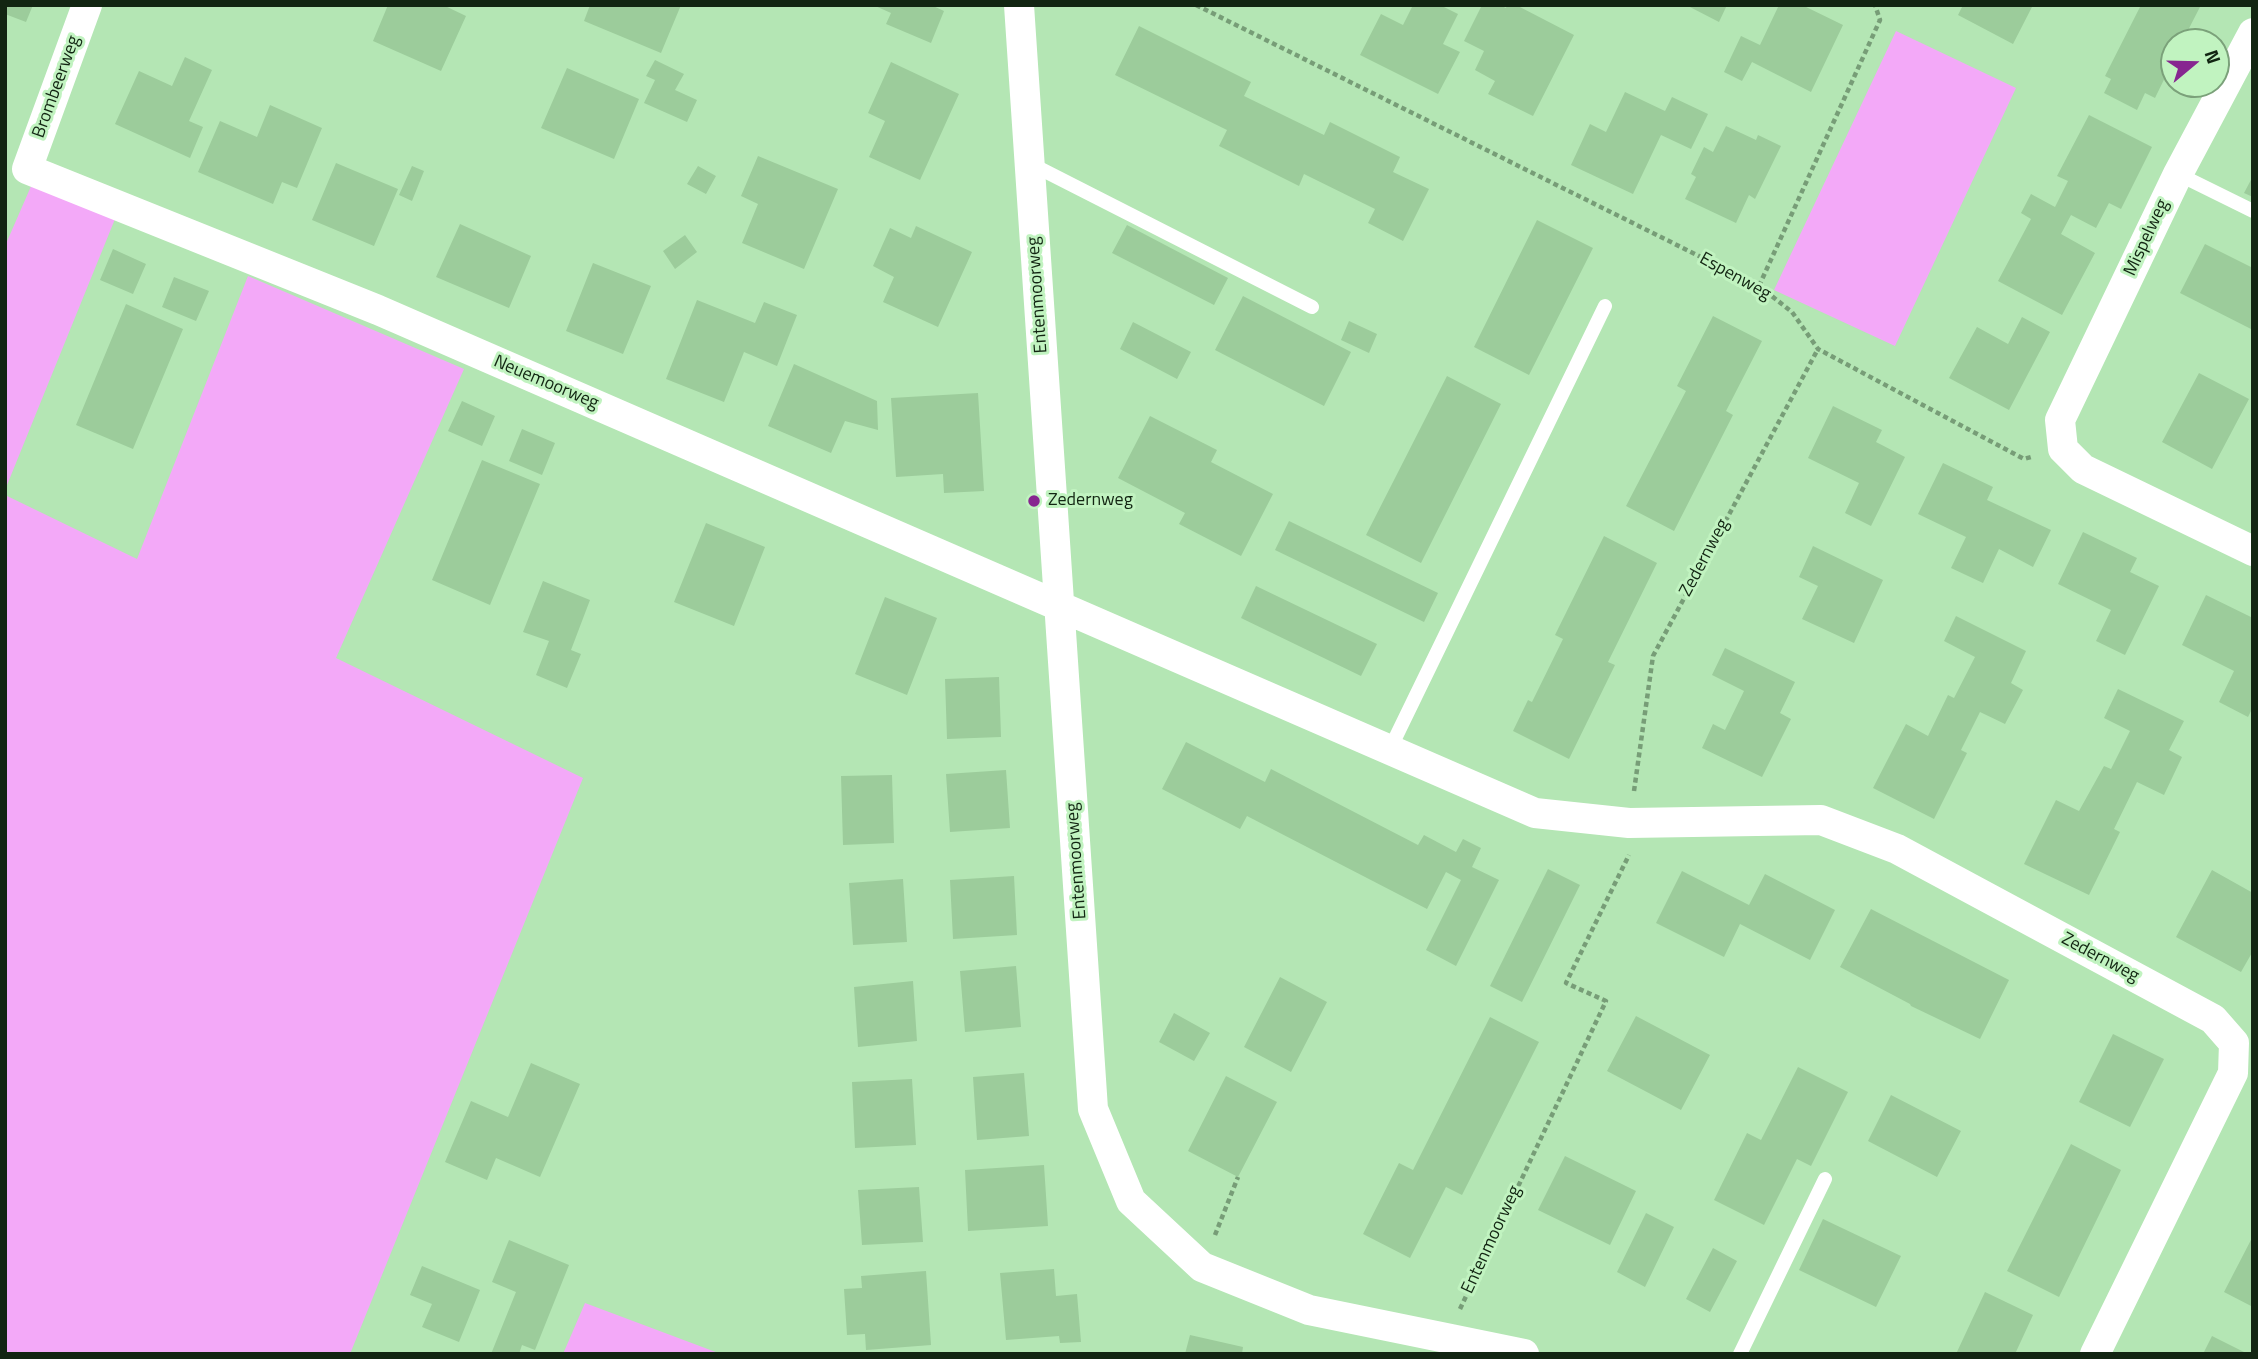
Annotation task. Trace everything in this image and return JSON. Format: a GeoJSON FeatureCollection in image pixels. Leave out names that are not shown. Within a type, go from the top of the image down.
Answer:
{"type":"FeatureCollection","features":[{"type":"Feature","properties":{"kind":"street","name":"Brombeerweg"},"geometry":{"type":"LineString","coordinates":[[27,169],[87,5]]}},
{"type":"Feature","properties":{"kind":"street","name":"Entenmoorweg"},"geometry":{"type":"LineString","coordinates":[[1018,5],[1093,1109],[1131,1201],[1202,1266],[1309,1310],[1524,1354]]}},
{"type":"Feature","properties":{"kind":"street","name":"Mispelweg"},"geometry":{"type":"LineString","coordinates":[[2063,449],[2060,420],[2178,174],[2253,33]]}},
{"type":"Feature","properties":{"kind":"street","name":"Neuemoorweg"},"geometry":{"type":"LineString","coordinates":[[27,169],[378,310],[1060,608]]}},
{"type":"Feature","properties":{"kind":"street"},"geometry":{"type":"LineString","coordinates":[[2063,449],[2083,469],[2253,551]]}},
{"type":"Feature","properties":{"kind":"street","name":"Zedernweg"},"geometry":{"type":"LineString","coordinates":[[1060,608],[1535,813],[1637,823],[1821,820],[1897,849],[2213,1019],[2234,1043],[2233,1073],[2095,1354]]}},
{"type":"Feature","properties":{"kind":"lane"},"geometry":{"type":"LineString","coordinates":[[1030,163],[1312,307]]}},
{"type":"Feature","properties":{"kind":"lane"},"geometry":{"type":"LineString","coordinates":[[2178,174],[2253,211]]}},
{"type":"Feature","properties":{"kind":"lane"},"geometry":{"type":"LineString","coordinates":[[1390,751],[1605,306]]}},
{"type":"Feature","properties":{"kind":"lane"},"geometry":{"type":"LineString","coordinates":[[1740,1354],[1825,1179]]}},
{"type":"Feature","properties":{"kind":"path","name":"Espenweg"},"geometry":{"type":"LineString","coordinates":[[1196,5],[1759,286],[1792,312],[1818,349],[2024,459],[2063,449]]}},
{"type":"Feature","properties":{"kind":"path"},"geometry":{"type":"LineString","coordinates":[[1759,286],[1880,20],[1875,5]]}},
{"type":"Feature","properties":{"kind":"path","name":"Zedernweg"},"geometry":{"type":"LineString","coordinates":[[1637,823],[1653,656],[1818,349]]}},
{"type":"Feature","properties":{"kind":"path","name":"Entenmoorweg"},"geometry":{"type":"LineString","coordinates":[[1446,1338],[1606,1001],[1566,983],[1637,823]]}},
{"type":"Feature","properties":{"kind":"path"},"geometry":{"type":"LineString","coordinates":[[1202,1266],[1238,1177]]}},
{"type":"Feature","properties":{"kind":"shaded area"},"geometry":{"type":"Polygon","coordinates":[[[1896,31],[2016,88],[1895,346],[1774,290],[1896,31]]]}},
{"type":"Feature","properties":{"kind":"shaded area"},"geometry":{"type":"Polygon","coordinates":[[[32,184],[115,219],[5,490],[5,246],[32,184]]]}},
{"type":"Feature","properties":{"kind":"shaded area"},"geometry":{"type":"Polygon","coordinates":[[[248,276],[464,369],[336,658],[583,778],[350,1354],[5,1354],[5,495],[137,559],[248,276]]]}},
{"type":"Feature","properties":{"kind":"shaded area"},"geometry":{"type":"Polygon","coordinates":[[[585,1303],[721,1354],[563,1354],[585,1303]]]}},
{"type":"Feature","properties":{"kind":"building"},"geometry":{"type":"Polygon","coordinates":[[[5,5],[33,5],[26,22],[5,14],[5,5]]]}},
{"type":"Feature","properties":{"kind":"building"},"geometry":{"type":"Polygon","coordinates":[[[388,5],[443,5],[466,16],[441,71],[373,41],[388,5]]]}},
{"type":"Feature","properties":{"kind":"building"},"geometry":{"type":"Polygon","coordinates":[[[590,5],[681,5],[661,53],[584,21],[590,5]]]}},
{"type":"Feature","properties":{"kind":"building"},"geometry":{"type":"Polygon","coordinates":[[[873,5],[931,5],[944,11],[931,43],[886,24],[891,13],[873,5]]]}},
{"type":"Feature","properties":{"kind":"building"},"geometry":{"type":"Polygon","coordinates":[[[1413,5],[1440,5],[1458,14],[1443,44],[1460,52],[1438,94],[1360,55],[1381,14],[1403,25],[1413,5]]]}},
{"type":"Feature","properties":{"kind":"building"},"geometry":{"type":"Polygon","coordinates":[[[1482,5],[1499,5],[1506,8],[1507,5],[1516,5],[1574,35],[1533,116],[1488,94],[1495,81],[1475,70],[1484,51],[1464,41],[1482,5]]]}},
{"type":"Feature","properties":{"kind":"building"},"geometry":{"type":"Polygon","coordinates":[[[1686,5],[1727,5],[1719,22],[1686,5]]]}},
{"type":"Feature","properties":{"kind":"building"},"geometry":{"type":"Polygon","coordinates":[[[1779,5],[1802,5],[1843,25],[1811,92],[1752,62],[1742,81],[1724,72],[1741,36],[1760,45],[1779,5]]]}},
{"type":"Feature","properties":{"kind":"building"},"geometry":{"type":"Polygon","coordinates":[[[1963,5],[2033,5],[2013,44],[1958,15],[1963,5]]]}},
{"type":"Feature","properties":{"kind":"building"},"geometry":{"type":"Polygon","coordinates":[[[2141,5],[2201,5],[2189,28],[2160,28],[2160,88],[2155,98],[2145,93],[2137,110],[2104,93],[2111,79],[2105,76],[2141,5]]]}},
{"type":"Feature","properties":{"kind":"building"},"geometry":{"type":"Polygon","coordinates":[[[1139,26],[1251,82],[1244,96],[1324,135],[1330,122],[1400,157],[1393,172],[1429,189],[1403,241],[1368,223],[1375,209],[1304,174],[1299,186],[1219,146],[1227,130],[1115,75],[1139,26]]]}},
{"type":"Feature","properties":{"kind":"building"},"geometry":{"type":"Polygon","coordinates":[[[185,57],[212,70],[189,121],[203,127],[190,158],[115,124],[139,71],[172,86],[185,57]]]}},
{"type":"Feature","properties":{"kind":"building"},"geometry":{"type":"Polygon","coordinates":[[[655,60],[684,74],[675,90],[697,100],[687,122],[644,103],[655,80],[646,76],[655,60]]]}},
{"type":"Feature","properties":{"kind":"building"},"geometry":{"type":"Polygon","coordinates":[[[891,62],[959,94],[920,180],[869,157],[885,121],[868,113],[891,62]]]}},
{"type":"Feature","properties":{"kind":"building"},"geometry":{"type":"Polygon","coordinates":[[[567,68],[639,99],[614,159],[541,128],[567,68]]]}},
{"type":"Feature","properties":{"kind":"building"},"geometry":{"type":"Polygon","coordinates":[[[1625,92],[1665,111],[1672,97],[1708,114],[1691,149],[1661,135],[1633,194],[1571,165],[1590,124],[1606,132],[1625,92]]]}},
{"type":"Feature","properties":{"kind":"building"},"geometry":{"type":"Polygon","coordinates":[[[270,105],[322,128],[297,188],[282,182],[273,204],[198,172],[220,121],[257,137],[270,105]]]}},
{"type":"Feature","properties":{"kind":"building"},"geometry":{"type":"Polygon","coordinates":[[[2089,115],[2152,147],[2121,209],[2109,203],[2096,228],[2071,215],[2061,234],[2095,253],[2062,315],[1998,281],[2031,219],[2021,213],[2031,194],[2055,207],[2068,181],[2057,176],[2089,115]]]}},
{"type":"Feature","properties":{"kind":"building"},"geometry":{"type":"Polygon","coordinates":[[[1726,126],[1756,140],[1758,135],[1781,146],[1755,199],[1749,195],[1736,223],[1685,199],[1696,177],[1691,174],[1704,147],[1713,152],[1726,126]]]}},
{"type":"Feature","properties":{"kind":"building"},"geometry":{"type":"Polygon","coordinates":[[[758,156],[838,189],[804,269],[742,243],[758,204],[741,196],[758,156]]]}},
{"type":"Feature","properties":{"kind":"building"},"geometry":{"type":"Polygon","coordinates":[[[336,163],[398,189],[374,246],[312,220],[336,163]]]}},
{"type":"Feature","properties":{"kind":"building"},"geometry":{"type":"Polygon","coordinates":[[[412,166],[424,171],[412,201],[399,195],[412,166]]]}},
{"type":"Feature","properties":{"kind":"building"},"geometry":{"type":"Polygon","coordinates":[[[698,166],[716,176],[706,194],[687,184],[698,166]]]}},
{"type":"Feature","properties":{"kind":"building"},"geometry":{"type":"Polygon","coordinates":[[[2253,176],[2253,197],[2244,193],[2253,176]]]}},
{"type":"Feature","properties":{"kind":"building"},"geometry":{"type":"Polygon","coordinates":[[[1537,220],[1593,248],[1529,375],[1474,347],[1537,220]]]}},
{"type":"Feature","properties":{"kind":"building"},"geometry":{"type":"Polygon","coordinates":[[[460,224],[531,256],[509,308],[436,277],[460,224]]]}},
{"type":"Feature","properties":{"kind":"building"},"geometry":{"type":"Polygon","coordinates":[[[1127,225],[1228,278],[1214,305],[1112,253],[1127,225]]]}},
{"type":"Feature","properties":{"kind":"building"},"geometry":{"type":"Polygon","coordinates":[[[916,226],[972,252],[938,327],[883,302],[894,277],[873,266],[890,228],[911,238],[916,226]]]}},
{"type":"Feature","properties":{"kind":"building"},"geometry":{"type":"Polygon","coordinates":[[[685,235],[697,252],[675,269],[663,251],[685,235]]]}},
{"type":"Feature","properties":{"kind":"building"},"geometry":{"type":"Polygon","coordinates":[[[2205,244],[2253,268],[2253,330],[2180,293],[2205,244]]]}},
{"type":"Feature","properties":{"kind":"building"},"geometry":{"type":"Polygon","coordinates":[[[113,249],[146,264],[133,294],[100,280],[113,249]]]}},
{"type":"Feature","properties":{"kind":"building"},"geometry":{"type":"Polygon","coordinates":[[[593,263],[651,286],[623,354],[566,331],[593,263]]]}},
{"type":"Feature","properties":{"kind":"building"},"geometry":{"type":"Polygon","coordinates":[[[174,277],[209,291],[196,321],[162,307],[174,277]]]}},
{"type":"Feature","properties":{"kind":"building"},"geometry":{"type":"Polygon","coordinates":[[[1243,296],[1351,352],[1324,406],[1215,350],[1243,296]]]}},
{"type":"Feature","properties":{"kind":"building"},"geometry":{"type":"Polygon","coordinates":[[[697,300],[755,323],[764,302],[797,315],[777,366],[744,352],[724,402],[666,379],[697,300]]]}},
{"type":"Feature","properties":{"kind":"building"},"geometry":{"type":"Polygon","coordinates":[[[126,304],[183,329],[133,449],[76,425],[126,304]]]}},
{"type":"Feature","properties":{"kind":"building"},"geometry":{"type":"Polygon","coordinates":[[[1713,316],[1762,341],[1726,411],[1733,415],[1674,531],[1626,506],[1686,391],[1677,386],[1713,316]]]}},
{"type":"Feature","properties":{"kind":"building"},"geometry":{"type":"Polygon","coordinates":[[[2022,317],[2050,332],[2009,410],[1949,378],[1977,327],[2008,344],[2022,317]]]}},
{"type":"Feature","properties":{"kind":"building"},"geometry":{"type":"Polygon","coordinates":[[[1349,321],[1377,334],[1369,353],[1341,340],[1349,321]]]}},
{"type":"Feature","properties":{"kind":"building"},"geometry":{"type":"Polygon","coordinates":[[[1133,322],[1191,352],[1177,379],[1120,349],[1133,322]]]}},
{"type":"Feature","properties":{"kind":"building"},"geometry":{"type":"Polygon","coordinates":[[[794,364],[877,401],[878,430],[845,421],[831,453],[768,426],[794,364]]]}},
{"type":"Feature","properties":{"kind":"building"},"geometry":{"type":"Polygon","coordinates":[[[2199,373],[2249,399],[2212,469],[2162,442],[2199,373]]]}},
{"type":"Feature","properties":{"kind":"building"},"geometry":{"type":"Polygon","coordinates":[[[1447,376],[1501,404],[1421,563],[1366,535],[1447,376]]]}},
{"type":"Feature","properties":{"kind":"building"},"geometry":{"type":"Polygon","coordinates":[[[978,393],[984,491],[944,493],[943,474],[896,477],[891,398],[978,393]]]}},
{"type":"Feature","properties":{"kind":"building"},"geometry":{"type":"Polygon","coordinates":[[[462,401],[495,416],[482,446],[448,431],[462,401]]]}},
{"type":"Feature","properties":{"kind":"building"},"geometry":{"type":"Polygon","coordinates":[[[1833,406],[1882,430],[1876,442],[1905,457],[1871,526],[1845,513],[1859,483],[1808,458],[1833,406]]]}},
{"type":"Feature","properties":{"kind":"building"},"geometry":{"type":"Polygon","coordinates":[[[1150,416],[1217,450],[1211,462],[1273,494],[1241,556],[1179,524],[1185,513],[1118,478],[1150,416]]]}},
{"type":"Feature","properties":{"kind":"building"},"geometry":{"type":"Polygon","coordinates":[[[522,429],[555,443],[542,475],[509,461],[522,429]]]}},
{"type":"Feature","properties":{"kind":"building"},"geometry":{"type":"Polygon","coordinates":[[[482,460],[540,484],[490,605],[432,580],[482,460]]]}},
{"type":"Feature","properties":{"kind":"building"},"geometry":{"type":"Polygon","coordinates":[[[1943,463],[1993,487],[1987,500],[2051,530],[2033,567],[1999,549],[1983,583],[1951,568],[1966,537],[1918,514],[1943,463]]]}},
{"type":"Feature","properties":{"kind":"building"},"geometry":{"type":"Polygon","coordinates":[[[1289,521],[1438,593],[1424,622],[1275,550],[1289,521]]]}},
{"type":"Feature","properties":{"kind":"building"},"geometry":{"type":"Polygon","coordinates":[[[706,523],[765,547],[734,626],[674,602],[706,523]]]}},
{"type":"Feature","properties":{"kind":"building"},"geometry":{"type":"Polygon","coordinates":[[[2083,532],[2137,558],[2130,572],[2159,586],[2125,655],[2096,641],[2111,610],[2058,584],[2083,532]]]}},
{"type":"Feature","properties":{"kind":"building"},"geometry":{"type":"Polygon","coordinates":[[[1604,536],[1657,563],[1608,662],[1615,665],[1569,759],[1513,731],[1528,700],[1532,702],[1563,639],[1555,635],[1604,536]]]}},
{"type":"Feature","properties":{"kind":"building"},"geometry":{"type":"Polygon","coordinates":[[[1813,546],[1883,580],[1854,643],[1802,619],[1818,586],[1799,577],[1813,546]]]}},
{"type":"Feature","properties":{"kind":"building"},"geometry":{"type":"Polygon","coordinates":[[[543,581],[590,600],[571,650],[581,654],[567,688],[536,675],[549,641],[523,632],[543,581]]]}},
{"type":"Feature","properties":{"kind":"building"},"geometry":{"type":"Polygon","coordinates":[[[1256,586],[1377,644],[1361,676],[1241,618],[1256,586]]]}},
{"type":"Feature","properties":{"kind":"building"},"geometry":{"type":"Polygon","coordinates":[[[2206,595],[2253,618],[2253,707],[2248,717],[2219,702],[2234,671],[2182,645],[2206,595]]]}},
{"type":"Feature","properties":{"kind":"building"},"geometry":{"type":"Polygon","coordinates":[[[885,597],[937,618],[907,695],[855,674],[885,597]]]}},
{"type":"Feature","properties":{"kind":"building"},"geometry":{"type":"Polygon","coordinates":[[[1956,616],[2026,651],[2011,683],[2023,690],[2005,724],[1980,712],[1961,750],[1967,753],[1934,819],[1873,788],[1906,724],[1928,736],[1948,695],[1954,698],[1975,657],[1944,641],[1956,616]]]}},
{"type":"Feature","properties":{"kind":"building"},"geometry":{"type":"Polygon","coordinates":[[[1725,648],[1795,682],[1780,713],[1791,719],[1762,777],[1702,748],[1713,724],[1725,730],[1744,691],[1712,675],[1725,648]]]}},
{"type":"Feature","properties":{"kind":"building"},"geometry":{"type":"Polygon","coordinates":[[[999,677],[1001,737],[947,739],[945,679],[999,677]]]}},
{"type":"Feature","properties":{"kind":"building"},"geometry":{"type":"Polygon","coordinates":[[[2118,689],[2184,721],[2169,750],[2182,757],[2164,795],[2137,782],[2114,829],[2120,832],[2089,895],[2024,864],[2056,800],[2079,811],[2104,766],[2111,769],[2130,731],[2104,718],[2118,689]]]}},
{"type":"Feature","properties":{"kind":"building"},"geometry":{"type":"Polygon","coordinates":[[[1186,742],[1265,782],[1271,769],[1418,845],[1424,835],[1456,852],[1463,839],[1481,848],[1472,867],[1499,880],[1456,966],[1426,950],[1461,880],[1446,872],[1427,909],[1247,816],[1240,829],[1162,789],[1186,742]]]}},
{"type":"Feature","properties":{"kind":"building"},"geometry":{"type":"Polygon","coordinates":[[[1006,770],[1010,828],[950,832],[946,774],[1006,770]]]}},
{"type":"Feature","properties":{"kind":"building"},"geometry":{"type":"Polygon","coordinates":[[[892,775],[894,843],[843,845],[841,776],[892,775]]]}},
{"type":"Feature","properties":{"kind":"building"},"geometry":{"type":"Polygon","coordinates":[[[1548,869],[1580,885],[1522,1002],[1490,986],[1548,869]]]}},
{"type":"Feature","properties":{"kind":"building"},"geometry":{"type":"Polygon","coordinates":[[[2212,870],[2253,893],[2253,951],[2241,972],[2176,937],[2212,870]]]}},
{"type":"Feature","properties":{"kind":"building"},"geometry":{"type":"Polygon","coordinates":[[[1682,871],[1749,905],[1765,874],[1835,910],[1810,960],[1740,924],[1724,957],[1656,923],[1682,871]]]}},
{"type":"Feature","properties":{"kind":"building"},"geometry":{"type":"Polygon","coordinates":[[[1014,876],[1017,935],[953,939],[950,880],[1014,876]]]}},
{"type":"Feature","properties":{"kind":"building"},"geometry":{"type":"Polygon","coordinates":[[[903,879],[907,942],[853,945],[849,883],[903,879]]]}},
{"type":"Feature","properties":{"kind":"building"},"geometry":{"type":"Polygon","coordinates":[[[1871,909],[2009,980],[1980,1039],[1911,1006],[1840,967],[1871,909]]]}},
{"type":"Feature","properties":{"kind":"building"},"geometry":{"type":"Polygon","coordinates":[[[1016,966],[1021,1027],[965,1032],[960,971],[1016,966]]]}},
{"type":"Feature","properties":{"kind":"building"},"geometry":{"type":"Polygon","coordinates":[[[1280,977],[1327,1002],[1291,1072],[1244,1047],[1280,977]]]}},
{"type":"Feature","properties":{"kind":"building"},"geometry":{"type":"Polygon","coordinates":[[[913,981],[917,1041],[858,1047],[854,987],[913,981]]]}},
{"type":"Feature","properties":{"kind":"building"},"geometry":{"type":"Polygon","coordinates":[[[1174,1013],[1210,1033],[1194,1061],[1159,1042],[1174,1013]]]}},
{"type":"Feature","properties":{"kind":"building"},"geometry":{"type":"Polygon","coordinates":[[[1636,1016],[1710,1055],[1681,1110],[1607,1071],[1636,1016]]]}},
{"type":"Feature","properties":{"kind":"building"},"geometry":{"type":"Polygon","coordinates":[[[1490,1017],[1539,1042],[1462,1195],[1446,1187],[1410,1258],[1363,1234],[1399,1163],[1413,1170],[1490,1017]]]}},
{"type":"Feature","properties":{"kind":"building"},"geometry":{"type":"Polygon","coordinates":[[[2113,1034],[2164,1059],[2130,1127],[2079,1102],[2113,1034]]]}},
{"type":"Feature","properties":{"kind":"building"},"geometry":{"type":"Polygon","coordinates":[[[531,1063],[580,1084],[540,1177],[496,1158],[487,1180],[445,1162],[471,1101],[508,1117],[531,1063]]]}},
{"type":"Feature","properties":{"kind":"building"},"geometry":{"type":"Polygon","coordinates":[[[1798,1067],[1848,1092],[1811,1166],[1797,1159],[1764,1225],[1714,1200],[1747,1133],[1761,1140],[1798,1067]]]}},
{"type":"Feature","properties":{"kind":"building"},"geometry":{"type":"Polygon","coordinates":[[[1024,1073],[1029,1136],[977,1140],[973,1077],[1024,1073]]]}},
{"type":"Feature","properties":{"kind":"building"},"geometry":{"type":"Polygon","coordinates":[[[1226,1076],[1277,1102],[1238,1177],[1188,1151],[1226,1076]]]}},
{"type":"Feature","properties":{"kind":"building"},"geometry":{"type":"Polygon","coordinates":[[[912,1079],[916,1145],[855,1148],[852,1082],[912,1079]]]}},
{"type":"Feature","properties":{"kind":"building"},"geometry":{"type":"Polygon","coordinates":[[[1891,1095],[1961,1131],[1937,1177],[1868,1141],[1891,1095]]]}},
{"type":"Feature","properties":{"kind":"building"},"geometry":{"type":"Polygon","coordinates":[[[2071,1144],[2121,1170],[2059,1297],[2007,1271],[2071,1144]]]}},
{"type":"Feature","properties":{"kind":"building"},"geometry":{"type":"Polygon","coordinates":[[[1565,1156],[1636,1191],[1610,1245],[1538,1210],[1565,1156]]]}},
{"type":"Feature","properties":{"kind":"building"},"geometry":{"type":"Polygon","coordinates":[[[1044,1165],[1048,1226],[968,1231],[965,1170],[1044,1165]]]}},
{"type":"Feature","properties":{"kind":"building"},"geometry":{"type":"Polygon","coordinates":[[[919,1187],[923,1242],[862,1245],[858,1190],[919,1187]]]}},
{"type":"Feature","properties":{"kind":"building"},"geometry":{"type":"Polygon","coordinates":[[[1646,1213],[1674,1227],[1645,1287],[1617,1272],[1646,1213]]]}},
{"type":"Feature","properties":{"kind":"building"},"geometry":{"type":"Polygon","coordinates":[[[1823,1219],[1901,1256],[1876,1307],[1799,1270],[1823,1219]]]}},
{"type":"Feature","properties":{"kind":"building"},"geometry":{"type":"Polygon","coordinates":[[[2253,1236],[2253,1307],[2224,1292],[2253,1236]]]}},
{"type":"Feature","properties":{"kind":"building"},"geometry":{"type":"Polygon","coordinates":[[[509,1240],[569,1265],[535,1350],[522,1345],[519,1354],[491,1354],[516,1292],[492,1282],[509,1240]]]}},
{"type":"Feature","properties":{"kind":"building"},"geometry":{"type":"Polygon","coordinates":[[[1713,1248],[1737,1261],[1710,1312],[1686,1299],[1713,1248]]]}},
{"type":"Feature","properties":{"kind":"building"},"geometry":{"type":"Polygon","coordinates":[[[422,1266],[480,1290],[459,1342],[422,1327],[432,1304],[410,1295],[422,1266]]]}},
{"type":"Feature","properties":{"kind":"building"},"geometry":{"type":"Polygon","coordinates":[[[1054,1269],[1056,1296],[1077,1294],[1081,1342],[1060,1343],[1059,1336],[1006,1340],[1000,1273],[1054,1269]]]}},
{"type":"Feature","properties":{"kind":"building"},"geometry":{"type":"Polygon","coordinates":[[[926,1271],[931,1345],[866,1350],[865,1334],[847,1335],[844,1289],[862,1288],[861,1276],[926,1271]]]}},
{"type":"Feature","properties":{"kind":"building"},"geometry":{"type":"Polygon","coordinates":[[[1985,1292],[2033,1315],[2015,1354],[1956,1354],[1985,1292]]]}},
{"type":"Feature","properties":{"kind":"building"},"geometry":{"type":"Polygon","coordinates":[[[1190,1335],[1243,1347],[1242,1354],[1185,1354],[1190,1335]]]}},
{"type":"Feature","properties":{"kind":"building"},"geometry":{"type":"Polygon","coordinates":[[[2212,1336],[2248,1354],[2203,1354],[2212,1336]]]}},
{"type":"Feature","properties":{"kind":"place","name":"Zedernweg"},"geometry":{"type":"Point","coordinates":[1034,501]}}]}
